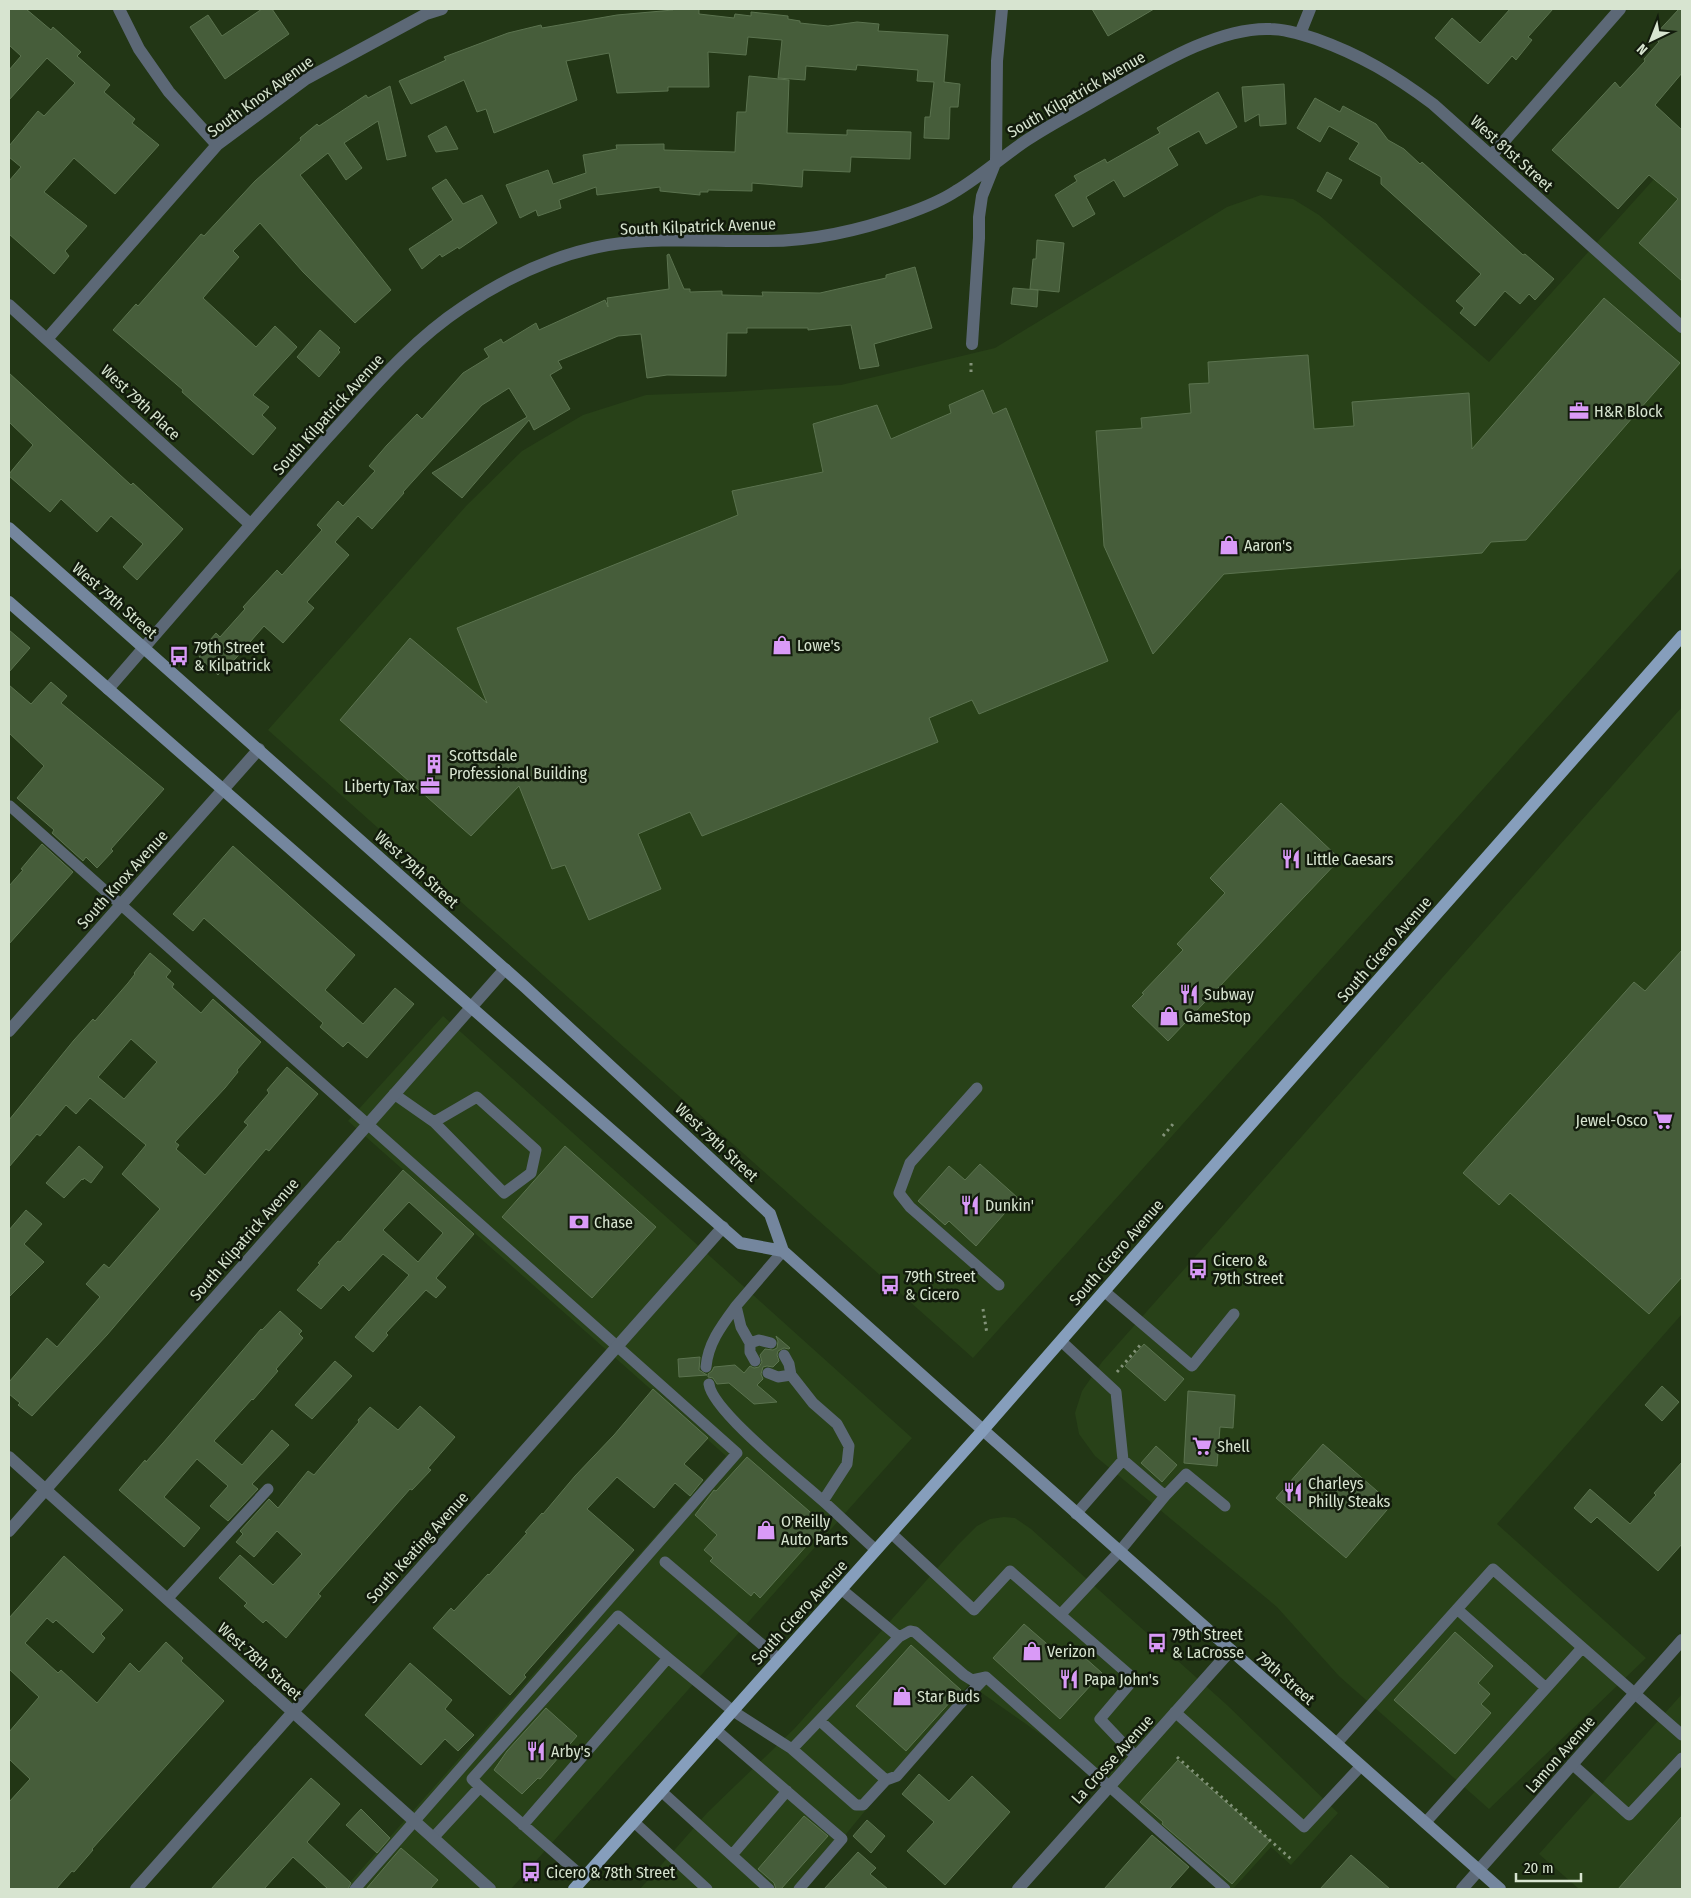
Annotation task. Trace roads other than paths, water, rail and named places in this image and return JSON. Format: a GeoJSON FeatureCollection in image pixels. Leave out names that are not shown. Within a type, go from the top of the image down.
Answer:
{"type":"FeatureCollection","features":[{"type":"Feature","properties":{"kind":"main road","name":"West 79th Street"},"geometry":{"type":"LineString","coordinates":[[9,528],[505,969],[770,1214],[783,1251],[983,1430]]}},
{"type":"Feature","properties":{"kind":"main road"},"geometry":{"type":"LineString","coordinates":[[9,602],[222,790],[472,1006],[740,1243],[783,1251]]}},
{"type":"Feature","properties":{"kind":"main road","name":"South Cicero Avenue"},"geometry":{"type":"LineString","coordinates":[[574,1889],[983,1430],[1682,636]]}},
{"type":"Feature","properties":{"kind":"main road","name":"79th Street"},"geometry":{"type":"LineString","coordinates":[[983,1430],[1500,1889]]}},
{"type":"Feature","properties":{"kind":"street"},"geometry":{"type":"LineString","coordinates":[[119,9],[139,49],[169,92],[217,145]]}},
{"type":"Feature","properties":{"kind":"street","name":"South Knox Avenue"},"geometry":{"type":"LineString","coordinates":[[47,339],[217,145],[306,79],[425,11],[442,9]]}},
{"type":"Feature","properties":{"kind":"street"},"geometry":{"type":"LineString","coordinates":[[972,344],[979,238],[978,216],[982,196],[996,161],[997,61],[1002,9]]}},
{"type":"Feature","properties":{"kind":"street"},"geometry":{"type":"LineString","coordinates":[[1300,34],[1310,9]]}},
{"type":"Feature","properties":{"kind":"street"},"geometry":{"type":"LineString","coordinates":[[1491,156],[1620,9]]}},
{"type":"Feature","properties":{"kind":"street","name":"South Kilpatrick Avenue"},"geometry":{"type":"LineString","coordinates":[[108,689],[250,524],[402,356],[431,329],[493,288],[537,267],[572,254],[606,246],[640,242],[803,239],[840,234],[905,214],[933,204],[958,190],[1030,138],[1165,60],[1238,32],[1270,29],[1300,34]]}},
{"type":"Feature","properties":{"kind":"street","name":"West 81st Street"},"geometry":{"type":"LineString","coordinates":[[1300,34],[1370,61],[1402,80],[1433,104],[1682,327]]}},
{"type":"Feature","properties":{"kind":"street","name":"West 79th Place"},"geometry":{"type":"LineString","coordinates":[[9,305],[250,524]]}},
{"type":"Feature","properties":{"kind":"street","name":"South Knox Avenue"},"geometry":{"type":"LineString","coordinates":[[9,1031],[259,749]]}},
{"type":"Feature","properties":{"kind":"street","name":"South Kilpatrick Avenue"},"geometry":{"type":"LineString","coordinates":[[9,1531],[505,969]]}},
{"type":"Feature","properties":{"kind":"street","name":"South Keating Avenue"},"geometry":{"type":"LineString","coordinates":[[136,1889],[723,1227]]}},
{"type":"Feature","properties":{"kind":"street","name":"West 78th Street"},"geometry":{"type":"LineString","coordinates":[[9,1457],[433,1838],[483,1887]]}},
{"type":"Feature","properties":{"kind":"street","name":"Lamon Avenue"},"geometry":{"type":"LineString","coordinates":[[1462,1889],[1682,1640]]}},
{"type":"Feature","properties":{"kind":"street","name":"La Crosse Avenue"},"geometry":{"type":"LineString","coordinates":[[1018,1889],[1230,1650]]}},
{"type":"Feature","properties":{"kind":"lane"},"geometry":{"type":"LineString","coordinates":[[10,806],[120,906],[619,1346],[737,1453],[355,1889]]}},
{"type":"Feature","properties":{"kind":"lane"},"geometry":{"type":"LineString","coordinates":[[977,1088],[910,1163],[899,1193],[910,1207],[999,1285]]}},
{"type":"Feature","properties":{"kind":"lane"},"geometry":{"type":"LineString","coordinates":[[394,1094],[434,1122],[504,1193],[531,1172],[536,1150],[477,1097],[434,1122]]}},
{"type":"Feature","properties":{"kind":"lane"},"geometry":{"type":"LineString","coordinates":[[706,1367],[707,1354],[714,1337],[736,1306],[783,1251]]}},
{"type":"Feature","properties":{"kind":"lane"},"geometry":{"type":"LineString","coordinates":[[1104,1291],[1192,1366],[1234,1314]]}},
{"type":"Feature","properties":{"kind":"lane"},"geometry":{"type":"LineString","coordinates":[[736,1306],[741,1327],[750,1343],[750,1352],[755,1361]]}},
{"type":"Feature","properties":{"kind":"lane"},"geometry":{"type":"LineString","coordinates":[[750,1343],[759,1340],[771,1343]]}},
{"type":"Feature","properties":{"kind":"lane"},"geometry":{"type":"LineString","coordinates":[[1061,1341],[1116,1392],[1122,1460],[1165,1496]]}},
{"type":"Feature","properties":{"kind":"lane"},"geometry":{"type":"LineString","coordinates":[[784,1355],[789,1364],[791,1375],[813,1403],[837,1424],[849,1446],[846,1464],[823,1501]]}},
{"type":"Feature","properties":{"kind":"lane"},"geometry":{"type":"LineString","coordinates":[[768,1373],[778,1377],[791,1375]]}},
{"type":"Feature","properties":{"kind":"lane"},"geometry":{"type":"LineString","coordinates":[[708,1384],[715,1398],[738,1426],[876,1550]]}},
{"type":"Feature","properties":{"kind":"lane"},"geometry":{"type":"LineString","coordinates":[[1076,1514],[1122,1460]]}},
{"type":"Feature","properties":{"kind":"lane"},"geometry":{"type":"LineString","coordinates":[[1061,1614],[1119,1552],[1165,1496],[1186,1474],[1225,1506]]}},
{"type":"Feature","properties":{"kind":"lane"},"geometry":{"type":"LineString","coordinates":[[167,1599],[268,1488]]}},
{"type":"Feature","properties":{"kind":"lane"},"geometry":{"type":"LineString","coordinates":[[891,1533],[974,1610],[1010,1571],[1134,1679],[1100,1719],[1136,1757]]}},
{"type":"Feature","properties":{"kind":"lane"},"geometry":{"type":"LineString","coordinates":[[665,1562],[779,1659]]}},
{"type":"Feature","properties":{"kind":"lane"},"geometry":{"type":"LineString","coordinates":[[1336,1744],[1493,1569],[1682,1735]]}},
{"type":"Feature","properties":{"kind":"lane"},"geometry":{"type":"LineString","coordinates":[[841,1590],[899,1637]]}},
{"type":"Feature","properties":{"kind":"lane"},"geometry":{"type":"LineString","coordinates":[[1457,1609],[1546,1688]]}},
{"type":"Feature","properties":{"kind":"lane"},"geometry":{"type":"LineString","coordinates":[[584,1878],[472,1779],[618,1616],[733,1711],[792,1749],[859,1806],[863,1805],[886,1780],[897,1776],[960,1704],[986,1678]]}},
{"type":"Feature","properties":{"kind":"lane"},"geometry":{"type":"LineString","coordinates":[[792,1749],[820,1722],[899,1637],[910,1631],[916,1632],[964,1675],[972,1680],[986,1678],[1225,1889]]}},
{"type":"Feature","properties":{"kind":"lane"},"geometry":{"type":"LineString","coordinates":[[1425,1823],[1582,1648]]}},
{"type":"Feature","properties":{"kind":"lane"},"geometry":{"type":"LineString","coordinates":[[523,1826],[668,1658]]}},
{"type":"Feature","properties":{"kind":"lane"},"geometry":{"type":"LineString","coordinates":[[1175,1712],[1304,1827],[1361,1766]]}},
{"type":"Feature","properties":{"kind":"lane"},"geometry":{"type":"LineString","coordinates":[[820,1722],[886,1780]]}},
{"type":"Feature","properties":{"kind":"lane"},"geometry":{"type":"LineString","coordinates":[[716,1730],[842,1839],[799,1889]]}},
{"type":"Feature","properties":{"kind":"lane"},"geometry":{"type":"LineString","coordinates":[[1572,1764],[1629,1815],[1682,1758]]}},
{"type":"Feature","properties":{"kind":"lane"},"geometry":{"type":"LineString","coordinates":[[433,1838],[480,1787]]}},
{"type":"Feature","properties":{"kind":"lane"},"geometry":{"type":"LineString","coordinates":[[661,1791],[769,1889]]}},
{"type":"Feature","properties":{"kind":"lane"},"geometry":{"type":"LineString","coordinates":[[732,1855],[787,1791]]}},
{"type":"Feature","properties":{"kind":"lane"},"geometry":{"type":"LineString","coordinates":[[634,1822],[708,1889]]}},
{"type":"Feature","properties":{"kind":"place","name":"H&R Block"},"geometry":{"type":"Point","coordinates":[1579,411]}},
{"type":"Feature","properties":{"kind":"place","name":"Aaron's"},"geometry":{"type":"Point","coordinates":[1229,545]}},
{"type":"Feature","properties":{"kind":"place","name":"Lowe's"},"geometry":{"type":"Point","coordinates":[782,645]}},
{"type":"Feature","properties":{"kind":"place","name":"79th Street & Kilpatrick"},"geometry":{"type":"Point","coordinates":[179,656]}},
{"type":"Feature","properties":{"kind":"place","name":"Scottsdale Professional Building"},"geometry":{"type":"Point","coordinates":[434,764]}},
{"type":"Feature","properties":{"kind":"place","name":"Liberty Tax"},"geometry":{"type":"Point","coordinates":[430,786]}},
{"type":"Feature","properties":{"kind":"place","name":"Little Caesars"},"geometry":{"type":"Point","coordinates":[1291,859]}},
{"type":"Feature","properties":{"kind":"place","name":"Subway"},"geometry":{"type":"Point","coordinates":[1189,994]}},
{"type":"Feature","properties":{"kind":"place","name":"GameStop"},"geometry":{"type":"Point","coordinates":[1169,1016]}},
{"type":"Feature","properties":{"kind":"place","name":"Jewel-Osco"},"geometry":{"type":"Point","coordinates":[1663,1120]}},
{"type":"Feature","properties":{"kind":"place","name":"Dunkin'"},"geometry":{"type":"Point","coordinates":[970,1205]}},
{"type":"Feature","properties":{"kind":"place","name":"Chase"},"geometry":{"type":"Point","coordinates":[579,1222]}},
{"type":"Feature","properties":{"kind":"place","name":"Cicero & 79th Street"},"geometry":{"type":"Point","coordinates":[1198,1269]}},
{"type":"Feature","properties":{"kind":"place","name":"79th Street & Cicero"},"geometry":{"type":"Point","coordinates":[890,1285]}},
{"type":"Feature","properties":{"kind":"place","name":"Shell"},"geometry":{"type":"Point","coordinates":[1202,1446]}},
{"type":"Feature","properties":{"kind":"place","name":"Charleys Philly Steaks"},"geometry":{"type":"Point","coordinates":[1293,1492]}},
{"type":"Feature","properties":{"kind":"place","name":"O'Reilly Auto Parts"},"geometry":{"type":"Point","coordinates":[766,1530]}},
{"type":"Feature","properties":{"kind":"place","name":"79th Street & LaCrosse"},"geometry":{"type":"Point","coordinates":[1157,1643]}},
{"type":"Feature","properties":{"kind":"place","name":"Verizon"},"geometry":{"type":"Point","coordinates":[1032,1651]}},
{"type":"Feature","properties":{"kind":"place","name":"Papa John's"},"geometry":{"type":"Point","coordinates":[1069,1679]}},
{"type":"Feature","properties":{"kind":"place","name":"Star Buds"},"geometry":{"type":"Point","coordinates":[902,1696]}},
{"type":"Feature","properties":{"kind":"place","name":"Arby's"},"geometry":{"type":"Point","coordinates":[536,1751]}},
{"type":"Feature","properties":{"kind":"place","name":"Cicero & 78th Street"},"geometry":{"type":"Point","coordinates":[531,1872]}}]}
